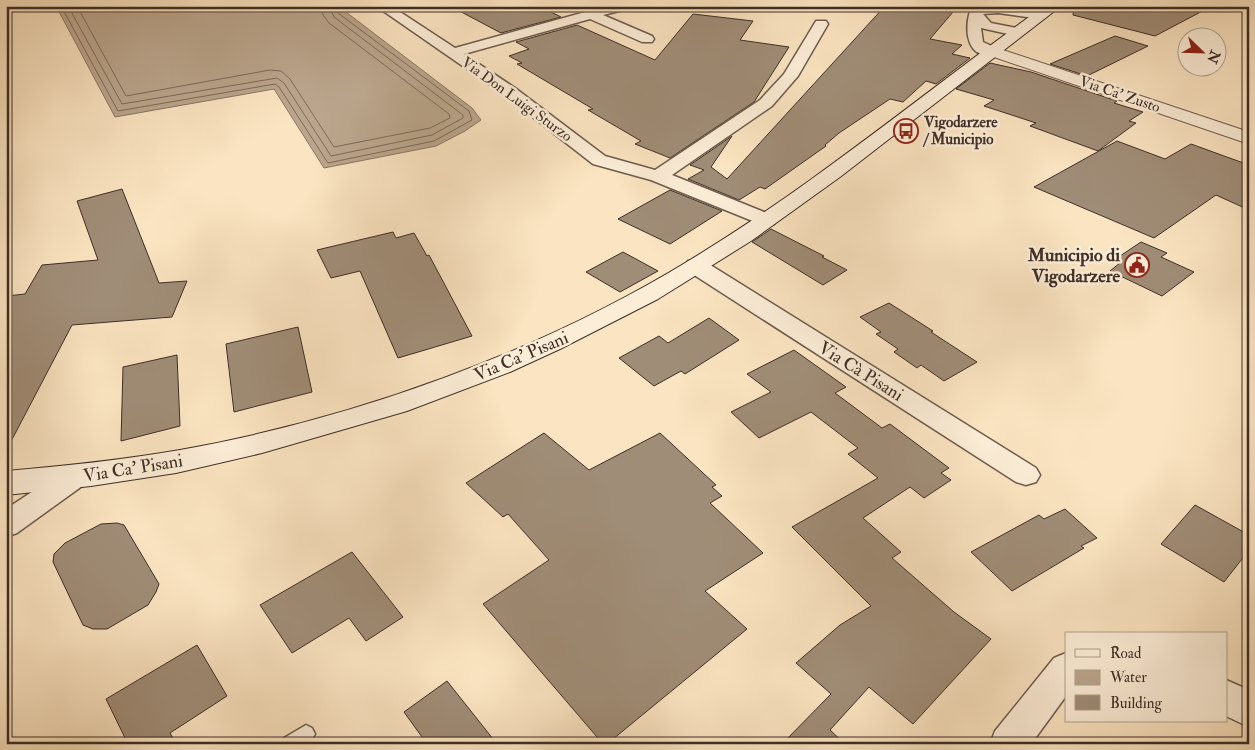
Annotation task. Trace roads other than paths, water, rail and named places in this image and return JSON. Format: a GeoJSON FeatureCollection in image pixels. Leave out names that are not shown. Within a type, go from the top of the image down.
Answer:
{"type":"FeatureCollection","features":[{"type":"Feature","properties":{"kind":"main road","name":"Via Ca' Pisani"},"geometry":{"type":"LineString","coordinates":[[6,483],[75,477],[177,462],[224,452],[354,419],[475,377],[536,351],[590,325],[696,266],[767,220],[1054,6]]}},
{"type":"Feature","properties":{"kind":"main road","name":"Via Ca' Zusto"},"geometry":{"type":"LineString","coordinates":[[992,51],[1249,138]]}},
{"type":"Feature","properties":{"kind":"street","name":"Via Don Luigi Sturzo"},"geometry":{"type":"LineString","coordinates":[[382,6],[509,91],[599,160],[658,176],[767,220]]}},
{"type":"Feature","properties":{"kind":"street"},"geometry":{"type":"LineString","coordinates":[[453,52],[623,6]]}},
{"type":"Feature","properties":{"kind":"street"},"geometry":{"type":"LineString","coordinates":[[975,11],[998,9],[1041,16]]}},
{"type":"Feature","properties":{"kind":"street"},"geometry":{"type":"LineString","coordinates":[[975,11],[987,26],[1022,29]]}},
{"type":"Feature","properties":{"kind":"street"},"geometry":{"type":"LineString","coordinates":[[975,11],[973,24],[976,43],[992,51]]}},
{"type":"Feature","properties":{"kind":"street"},"geometry":{"type":"LineString","coordinates":[[591,15],[647,39]]}},
{"type":"Feature","properties":{"kind":"street"},"geometry":{"type":"LineString","coordinates":[[658,176],[766,103],[790,76],[821,24]]}},
{"type":"Feature","properties":{"kind":"street","name":"Via Cà Pisani"},"geometry":{"type":"LineString","coordinates":[[696,266],[1026,475]]}},
{"type":"Feature","properties":{"kind":"street"},"geometry":{"type":"LineString","coordinates":[[6,526],[75,477]]}},
{"type":"Feature","properties":{"kind":"street"},"geometry":{"type":"LineString","coordinates":[[1008,744],[1065,670]]}},
{"type":"Feature","properties":{"kind":"street"},"geometry":{"type":"LineString","coordinates":[[1228,697],[1249,710]]}},
{"type":"Feature","properties":{"kind":"water"},"geometry":{"type":"Polygon","coordinates":[[[56,6],[338,6],[472,108],[481,120],[465,131],[436,146],[324,168],[274,89],[115,117],[56,6]]]}},
{"type":"Feature","properties":{"kind":"place","name":"Vigodarzere / Municipio"},"geometry":{"type":"Point","coordinates":[906,131]}},
{"type":"Feature","properties":{"kind":"place","name":"Municipio di Vigodarzere"},"geometry":{"type":"Point","coordinates":[1137,265]}}]}
